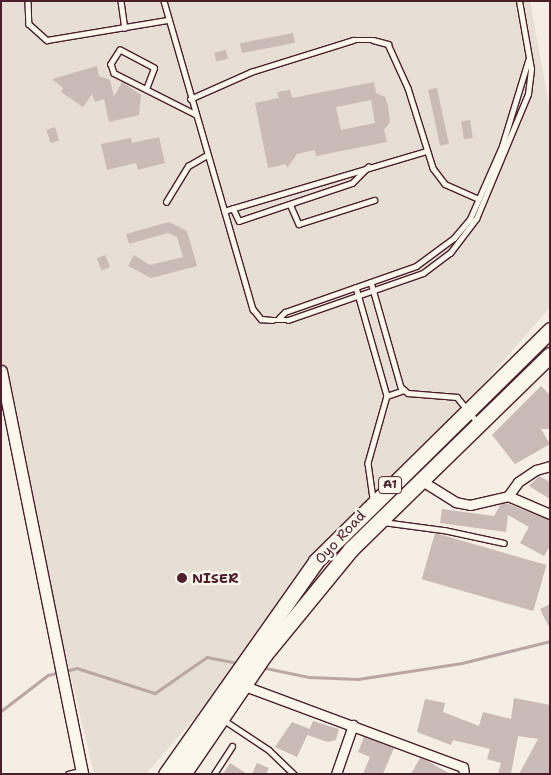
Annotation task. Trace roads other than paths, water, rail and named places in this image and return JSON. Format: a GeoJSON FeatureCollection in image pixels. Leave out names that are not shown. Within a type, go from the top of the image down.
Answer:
{"type":"FeatureCollection","features":[{"type":"Feature","properties":{"kind":"highway","name":"Oyo Road"},"geometry":{"type":"LineString","coordinates":[[183,774],[222,720],[242,680],[249,658],[316,561],[373,502],[550,330]]}},
{"type":"Feature","properties":{"kind":"highway","name":"Oyo Road"},"geometry":{"type":"LineString","coordinates":[[166,774],[242,680],[379,522],[550,355]]}},
{"type":"Feature","properties":{"kind":"street"},"geometry":{"type":"LineString","coordinates":[[1,371],[82,772]]}},
{"type":"Feature","properties":{"kind":"street"},"geometry":{"type":"LineString","coordinates":[[422,481],[455,502],[470,505],[508,496],[524,478],[550,466]]}},
{"type":"Feature","properties":{"kind":"street"},"geometry":{"type":"LineString","coordinates":[[508,496],[550,514]]}},
{"type":"Feature","properties":{"kind":"street"},"geometry":{"type":"LineString","coordinates":[[242,680],[463,767],[464,774]]}},
{"type":"Feature","properties":{"kind":"street"},"geometry":{"type":"LineString","coordinates":[[336,774],[353,725]]}},
{"type":"Feature","properties":{"kind":"lane"},"geometry":{"type":"LineString","coordinates":[[28,1],[29,24],[47,40],[168,20]]}},
{"type":"Feature","properties":{"kind":"lane"},"geometry":{"type":"LineString","coordinates":[[121,1],[124,28]]}},
{"type":"Feature","properties":{"kind":"lane"},"geometry":{"type":"LineString","coordinates":[[164,1],[194,114],[253,309],[261,319],[279,318],[288,320],[423,273],[450,253],[476,219],[528,94],[528,60],[519,1]]}},
{"type":"Feature","properties":{"kind":"lane"},"geometry":{"type":"LineString","coordinates":[[190,99],[251,72],[353,40],[373,40],[388,44],[399,63],[426,151],[445,184],[478,199]]}},
{"type":"Feature","properties":{"kind":"lane"},"geometry":{"type":"LineString","coordinates":[[146,89],[154,68],[120,50],[111,69],[146,89],[194,114]]}},
{"type":"Feature","properties":{"kind":"lane"},"geometry":{"type":"LineString","coordinates":[[279,318],[285,312],[416,266],[440,251],[470,219],[519,100],[528,60]]}},
{"type":"Feature","properties":{"kind":"lane"},"geometry":{"type":"LineString","coordinates":[[224,211],[426,151]]}},
{"type":"Feature","properties":{"kind":"lane"},"geometry":{"type":"LineString","coordinates":[[166,202],[188,166],[207,155]]}},
{"type":"Feature","properties":{"kind":"lane"},"geometry":{"type":"LineString","coordinates":[[233,208],[239,220],[352,184],[368,167]]}},
{"type":"Feature","properties":{"kind":"lane"},"geometry":{"type":"LineString","coordinates":[[290,204],[299,224],[374,200]]}},
{"type":"Feature","properties":{"kind":"lane"},"geometry":{"type":"LineString","coordinates":[[370,282],[404,390]]}},
{"type":"Feature","properties":{"kind":"lane"},"geometry":{"type":"LineString","coordinates":[[356,287],[387,396],[368,463],[373,502]]}},
{"type":"Feature","properties":{"kind":"lane"},"geometry":{"type":"LineString","coordinates":[[387,396],[404,390],[457,397],[465,412],[480,424]]}},
{"type":"Feature","properties":{"kind":"lane"},"geometry":{"type":"LineString","coordinates":[[379,522],[444,530],[504,543]]}},
{"type":"Feature","properties":{"kind":"lane"},"geometry":{"type":"LineString","coordinates":[[222,720],[269,750],[294,774]]}},
{"type":"Feature","properties":{"kind":"lane"},"geometry":{"type":"LineString","coordinates":[[214,774],[232,746]]}},
{"type":"Feature","properties":{"kind":"lane"},"geometry":{"type":"LineString","coordinates":[[68,774],[82,772]]}},
{"type":"Feature","properties":{"kind":"waterway"},"geometry":{"type":"LineString","coordinates":[[261,667],[309,677],[358,679],[462,663],[550,641]]}},
{"type":"Feature","properties":{"kind":"waterway"},"geometry":{"type":"LineString","coordinates":[[65,671],[77,668],[155,693],[207,657],[239,663]]}},
{"type":"Feature","properties":{"kind":"waterway"},"geometry":{"type":"LineString","coordinates":[[1,711],[48,675],[57,673]]}},
{"type":"Feature","properties":{"kind":"place","name":"NISER"},"geometry":{"type":"Point","coordinates":[182,578]}}]}
